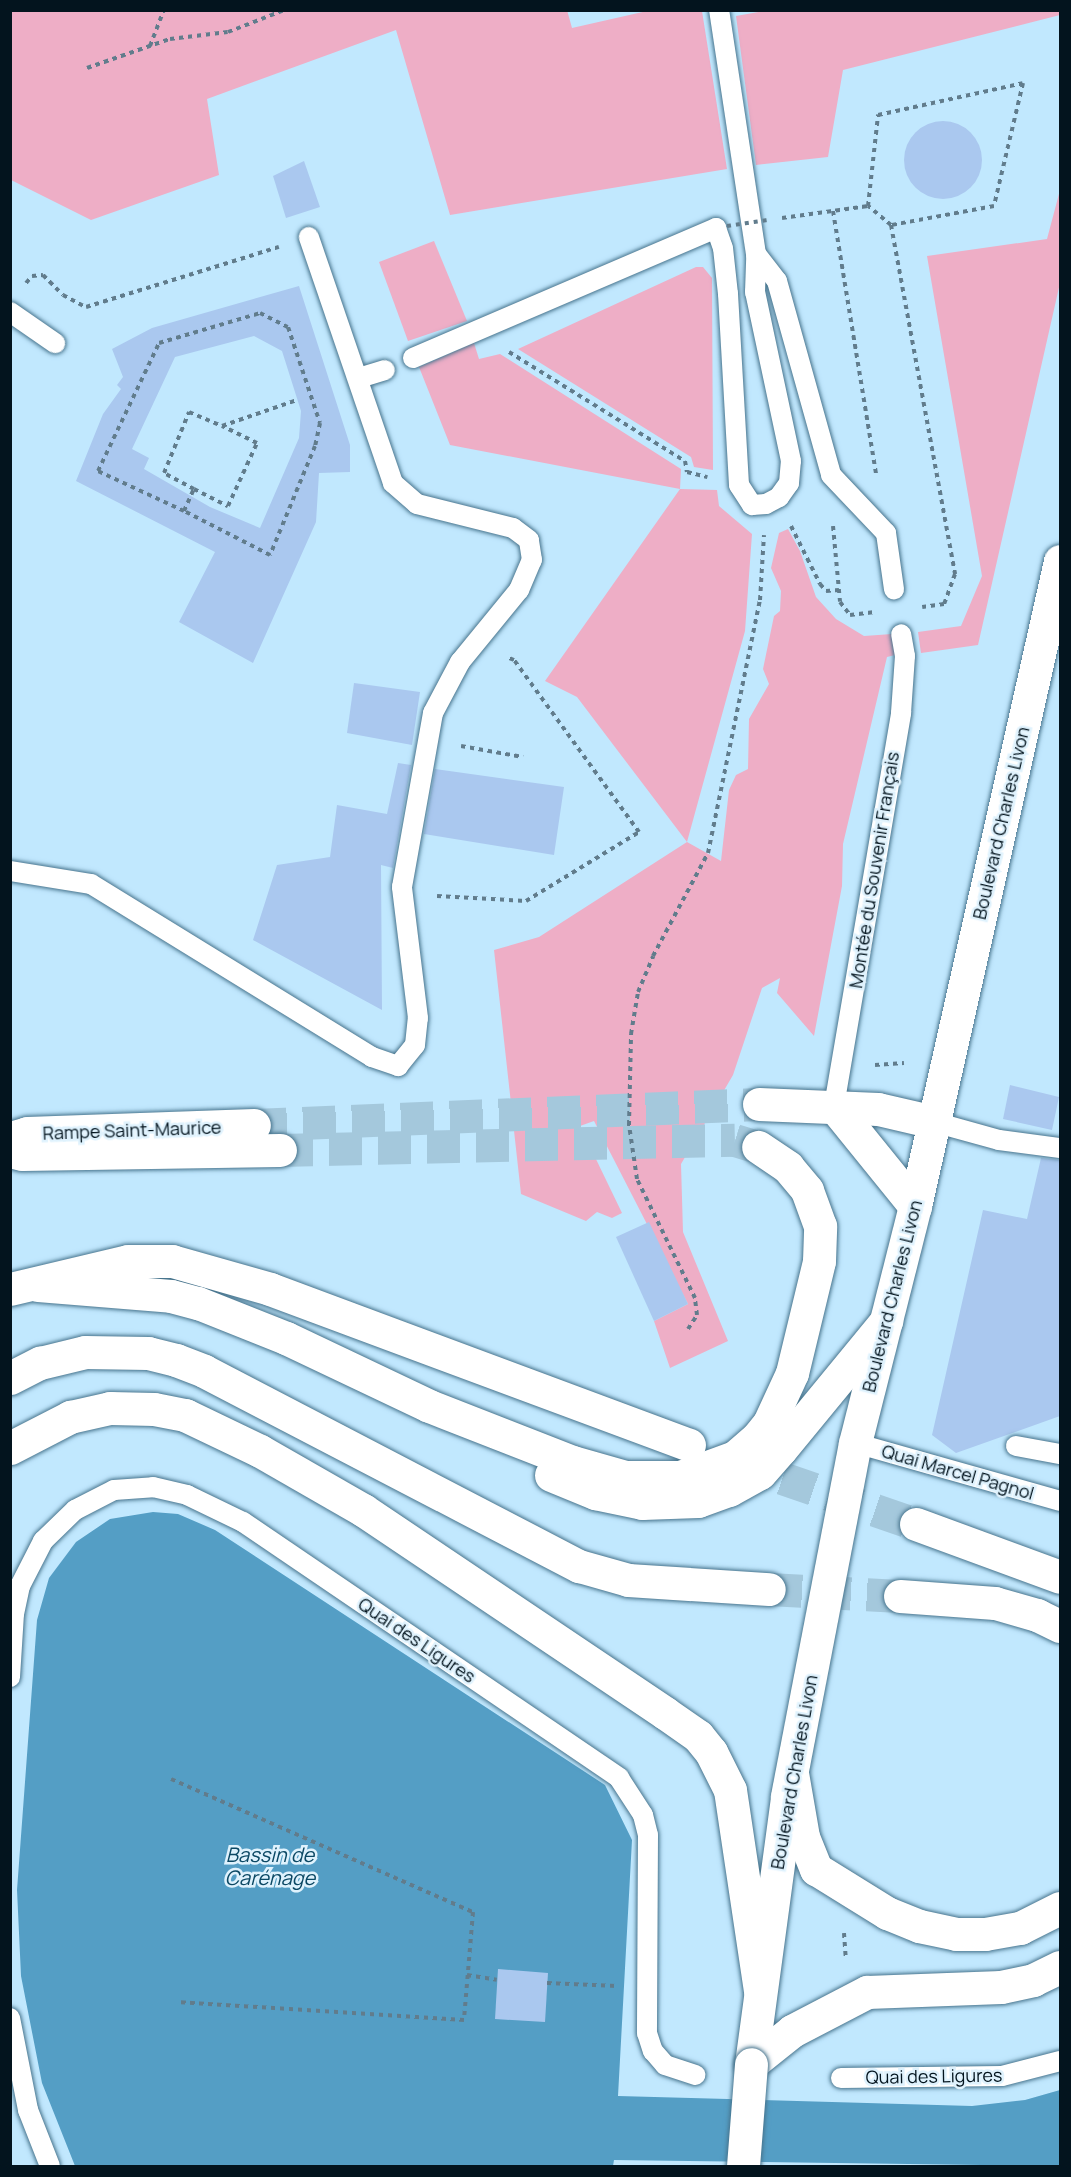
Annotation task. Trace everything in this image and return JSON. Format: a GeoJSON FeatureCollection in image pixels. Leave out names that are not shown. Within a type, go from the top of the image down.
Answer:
{"type":"FeatureCollection","features":[{"type":"Feature","properties":{"kind":"main road","name":"Boulevard Charles Livon"},"geometry":{"type":"LineString","coordinates":[[743,2166],[759,2049],[760,1991],[792,1773],[855,1443],[915,1206],[1054,619],[1060,561]]}},
{"type":"Feature","properties":{"kind":"main road"},"geometry":{"type":"LineString","coordinates":[[759,1104],[878,1109],[934,1122]]}},
{"type":"Feature","properties":{"kind":"main road"},"geometry":{"type":"LineString","coordinates":[[834,1106],[915,1206]]}},
{"type":"Feature","properties":{"kind":"main road","name":"Rampe Saint-Maurice"},"geometry":{"type":"LineString","coordinates":[[10,1138],[27,1133],[254,1125]]}},
{"type":"Feature","properties":{"kind":"main road"},"geometry":{"type":"LineString","coordinates":[[24,1287],[171,1296],[198,1303],[286,1338],[429,1406],[573,1462],[625,1477],[680,1477],[735,1457],[769,1423],[792,1373],[820,1245],[818,1216],[807,1190],[788,1167],[758,1147]]}},
{"type":"Feature","properties":{"kind":"main road"},"geometry":{"type":"LineString","coordinates":[[10,1151],[22,1154],[280,1150]]}},
{"type":"Feature","properties":{"kind":"main road"},"geometry":{"type":"LineString","coordinates":[[24,1287],[128,1261],[171,1261],[270,1289],[689,1445]]}},
{"type":"Feature","properties":{"kind":"main road"},"geometry":{"type":"LineString","coordinates":[[429,1406],[521,1460],[595,1493],[642,1503],[698,1501],[729,1490],[760,1473],[886,1321]]}},
{"type":"Feature","properties":{"kind":"main road"},"geometry":{"type":"LineString","coordinates":[[10,1378],[61,1356],[111,1350],[148,1353],[204,1371],[579,1566],[628,1580],[769,1589]]}},
{"type":"Feature","properties":{"kind":"main road"},"geometry":{"type":"LineString","coordinates":[[204,1371],[363,1510]]}},
{"type":"Feature","properties":{"kind":"main road"},"geometry":{"type":"LineString","coordinates":[[10,1459],[23,1440],[70,1417],[110,1408],[154,1409],[185,1415],[260,1451],[363,1510],[698,1736],[723,1770],[736,1820],[760,1991]]}},
{"type":"Feature","properties":{"kind":"main road"},"geometry":{"type":"LineString","coordinates":[[916,1524],[1060,1577]]}},
{"type":"Feature","properties":{"kind":"main road"},"geometry":{"type":"LineString","coordinates":[[900,1596],[995,1603],[1060,1626]]}},
{"type":"Feature","properties":{"kind":"main road"},"geometry":{"type":"LineString","coordinates":[[792,1773],[803,1837],[816,1869],[887,1913],[956,1934],[985,1934],[1020,1928],[1060,1908]]}},
{"type":"Feature","properties":{"kind":"main road"},"geometry":{"type":"LineString","coordinates":[[759,2049],[819,2014],[867,1992],[1000,1987],[1033,1980],[1060,1967]]}},
{"type":"Feature","properties":{"kind":"lane"},"geometry":{"type":"LineString","coordinates":[[413,358],[477,333],[716,228],[723,248],[728,294],[740,485],[752,504],[766,504],[779,497],[789,483],[792,461],[755,292],[756,254],[741,168],[719,10]]}},
{"type":"Feature","properties":{"kind":"lane"},"geometry":{"type":"LineString","coordinates":[[10,871],[91,884],[372,1057],[398,1066],[415,1045],[418,1018],[403,895],[433,713],[460,662],[519,590],[532,560],[529,540],[513,528],[417,504],[393,483],[309,237]]}},
{"type":"Feature","properties":{"kind":"lane"},"geometry":{"type":"LineString","coordinates":[[756,254],[777,281],[831,475],[886,534],[894,589]]}},
{"type":"Feature","properties":{"kind":"lane"},"geometry":{"type":"LineString","coordinates":[[10,312],[56,342]]}},
{"type":"Feature","properties":{"kind":"lane"},"geometry":{"type":"LineString","coordinates":[[359,378],[384,370]]}},
{"type":"Feature","properties":{"kind":"lane","name":"Montée du Souvenir Français"},"geometry":{"type":"LineString","coordinates":[[834,1106],[900,713],[904,656],[901,634]]}},
{"type":"Feature","properties":{"kind":"lane"},"geometry":{"type":"LineString","coordinates":[[934,1122],[999,1140],[1060,1148]]}},
{"type":"Feature","properties":{"kind":"lane","name":"Quai Marcel Pagnol"},"geometry":{"type":"LineString","coordinates":[[855,1443],[1060,1501]]}},
{"type":"Feature","properties":{"kind":"lane"},"geometry":{"type":"LineString","coordinates":[[1016,1446],[1060,1454]]}},
{"type":"Feature","properties":{"kind":"lane","name":"Quai des Ligures"},"geometry":{"type":"LineString","coordinates":[[10,1677],[14,1614],[20,1586],[43,1541],[75,1510],[114,1490],[153,1487],[187,1495],[243,1522],[619,1778],[637,1805],[648,1835],[646,2015],[650,2043],[658,2059],[671,2069],[695,2075]]}},
{"type":"Feature","properties":{"kind":"lane"},"geometry":{"type":"LineString","coordinates":[[10,2018],[26,2101],[50,2166]]}},
{"type":"Feature","properties":{"kind":"lane","name":"Quai des Ligures"},"geometry":{"type":"LineString","coordinates":[[841,2078],[1002,2076],[1060,2061]]}},
{"type":"Feature","properties":{"kind":"path"},"geometry":{"type":"LineString","coordinates":[[150,47],[164,10]]}},
{"type":"Feature","properties":{"kind":"path"},"geometry":{"type":"LineString","coordinates":[[87,68],[170,39],[228,32],[284,10]]}},
{"type":"Feature","properties":{"kind":"path"},"geometry":{"type":"LineString","coordinates":[[868,206],[878,115],[1023,83],[994,206],[891,225]]}},
{"type":"Feature","properties":{"kind":"path"},"geometry":{"type":"LineString","coordinates":[[787,218],[868,206],[891,225],[955,574],[944,604],[909,608]]}},
{"type":"Feature","properties":{"kind":"path"},"geometry":{"type":"LineString","coordinates":[[833,211],[875,468]]}},
{"type":"Feature","properties":{"kind":"path"},"geometry":{"type":"LineString","coordinates":[[727,226],[768,220]]}},
{"type":"Feature","properties":{"kind":"path"},"geometry":{"type":"LineString","coordinates":[[43,275],[63,295],[86,307],[309,237]]}},
{"type":"Feature","properties":{"kind":"path"},"geometry":{"type":"LineString","coordinates":[[260,313],[288,327],[320,423],[315,446],[270,555],[184,511],[98,471],[159,343],[260,313]]}},
{"type":"Feature","properties":{"kind":"path"},"geometry":{"type":"LineString","coordinates":[[477,333],[685,461],[687,472],[740,485]]}},
{"type":"Feature","properties":{"kind":"path"},"geometry":{"type":"LineString","coordinates":[[222,426],[297,400]]}},
{"type":"Feature","properties":{"kind":"path"},"geometry":{"type":"LineString","coordinates":[[189,412],[222,426],[257,443],[228,506],[164,473],[189,412]]}},
{"type":"Feature","properties":{"kind":"path"},"geometry":{"type":"LineString","coordinates":[[184,511],[194,489]]}},
{"type":"Feature","properties":{"kind":"path"},"geometry":{"type":"LineString","coordinates":[[688,1329],[697,1315],[695,1298],[638,1179],[629,1125],[631,1034],[638,992],[653,956],[708,853],[760,600],[766,504]]}},
{"type":"Feature","properties":{"kind":"path"},"geometry":{"type":"LineString","coordinates":[[793,531],[819,584],[826,591],[839,590]]}},
{"type":"Feature","properties":{"kind":"path"},"geometry":{"type":"LineString","coordinates":[[837,576],[840,602],[850,615],[875,612]]}},
{"type":"Feature","properties":{"kind":"path"},"geometry":{"type":"LineString","coordinates":[[403,895],[526,901],[639,832],[514,660],[477,642]]}},
{"type":"Feature","properties":{"kind":"path"},"geometry":{"type":"LineString","coordinates":[[427,741],[523,757]]}},
{"type":"Feature","properties":{"kind":"path"},"geometry":{"type":"LineString","coordinates":[[871,1065],[904,1063]]}},
{"type":"Feature","properties":{"kind":"path"},"geometry":{"type":"LineString","coordinates":[[171,1779],[473,1912],[464,2020],[181,2002]]}},
{"type":"Feature","properties":{"kind":"path"},"geometry":{"type":"LineString","coordinates":[[843,1926],[847,1969]]}},
{"type":"Feature","properties":{"kind":"path"},"geometry":{"type":"LineString","coordinates":[[467,1975],[497,1980]]}},
{"type":"Feature","properties":{"kind":"path"},"geometry":{"type":"LineString","coordinates":[[547,1983],[623,1986]]}},
{"type":"Feature","properties":{"kind":"shaded area"},"geometry":{"type":"Polygon","coordinates":[[[567,10],[572,28],[647,11],[702,11],[727,169],[450,215],[396,30],[207,99],[219,175],[91,220],[11,180],[11,11],[567,10]]]}},
{"type":"Feature","properties":{"kind":"shaded area"},"geometry":{"type":"Polygon","coordinates":[[[1060,10],[1060,15],[843,70],[828,157],[756,165],[736,16],[764,11],[1060,10]]]}},
{"type":"Feature","properties":{"kind":"shaded area"},"geometry":{"type":"Polygon","coordinates":[[[1060,190],[1060,283],[978,645],[921,653],[918,632],[961,626],[982,576],[927,256],[1047,239],[1060,190]]]}},
{"type":"Feature","properties":{"kind":"shaded area"},"geometry":{"type":"Polygon","coordinates":[[[434,241],[467,321],[408,341],[379,262],[434,241]]]}},
{"type":"Feature","properties":{"kind":"shaded area"},"geometry":{"type":"Polygon","coordinates":[[[696,267],[703,267],[712,278],[713,470],[694,467],[691,457],[518,349],[696,267]]]}},
{"type":"Feature","properties":{"kind":"shaded area"},"geometry":{"type":"Polygon","coordinates":[[[474,343],[479,359],[500,354],[681,469],[680,489],[450,445],[419,367],[474,343]]]}},
{"type":"Feature","properties":{"kind":"shaded area"},"geometry":{"type":"Polygon","coordinates":[[[680,489],[717,490],[719,506],[752,534],[745,631],[687,842],[577,697],[545,681],[680,489]]]}},
{"type":"Feature","properties":{"kind":"shaded area"},"geometry":{"type":"Polygon","coordinates":[[[788,529],[800,551],[816,597],[836,619],[864,636],[892,634],[895,655],[887,657],[843,844],[842,886],[814,1036],[777,993],[780,978],[762,988],[733,1075],[681,1164],[683,1232],[728,1341],[670,1368],[654,1321],[688,1304],[594,1121],[580,1126],[622,1213],[612,1218],[597,1212],[586,1221],[521,1194],[494,950],[539,937],[687,842],[721,861],[729,790],[736,775],[748,769],[749,719],[769,684],[763,669],[774,616],[780,611],[781,591],[771,568],[779,533],[788,529]]]}},
{"type":"Feature","properties":{"kind":"water","name":"Bassin de Carénage"},"geometry":{"type":"Polygon","coordinates":[[[153,1512],[178,1514],[215,1530],[605,1785],[632,1840],[618,2096],[972,2106],[1025,2100],[1060,2090],[1060,2166],[614,2160],[613,2166],[75,2166],[42,2083],[21,1976],[17,1890],[37,1620],[49,1578],[76,1542],[110,1519],[153,1512]]]}},
{"type":"Feature","properties":{"kind":"building"},"geometry":{"type":"Polygon","coordinates":[[[943,121],[958,124],[971,132],[979,145],[982,160],[979,175],[971,188],[958,196],[943,199],[928,196],[915,188],[907,175],[904,160],[907,145],[915,132],[928,124],[943,121]]]}},
{"type":"Feature","properties":{"kind":"building"},"geometry":{"type":"Polygon","coordinates":[[[304,161],[320,207],[286,218],[273,176],[304,161]]]}},
{"type":"Feature","properties":{"kind":"building"},"geometry":{"type":"Polygon","coordinates":[[[299,286],[350,445],[350,472],[319,473],[316,522],[253,663],[179,622],[215,552],[76,481],[103,414],[121,389],[117,385],[123,377],[112,349],[152,328],[299,286]],[[254,336],[175,357],[132,449],[149,458],[144,469],[210,507],[260,528],[299,438],[301,411],[282,351],[254,336]]]}},
{"type":"Feature","properties":{"kind":"building"},"geometry":{"type":"Polygon","coordinates":[[[354,683],[420,692],[412,745],[347,733],[354,683]]]}},
{"type":"Feature","properties":{"kind":"building"},"geometry":{"type":"Polygon","coordinates":[[[398,763],[411,765],[393,868],[381,865],[382,1010],[253,940],[277,865],[330,857],[337,805],[387,814],[398,763]]]}},
{"type":"Feature","properties":{"kind":"building"},"geometry":{"type":"Polygon","coordinates":[[[435,769],[564,787],[554,855],[424,834],[435,769]]]}},
{"type":"Feature","properties":{"kind":"building"},"geometry":{"type":"Polygon","coordinates":[[[1010,1085],[1059,1097],[1052,1130],[1003,1119],[1010,1085]]]}},
{"type":"Feature","properties":{"kind":"building"},"geometry":{"type":"Polygon","coordinates":[[[1041,1158],[1060,1160],[1060,1416],[956,1453],[932,1435],[983,1210],[1027,1219],[1041,1158]]]}},
{"type":"Feature","properties":{"kind":"building"},"geometry":{"type":"Polygon","coordinates":[[[649,1222],[688,1304],[654,1321],[616,1237],[649,1222]]]}},
{"type":"Feature","properties":{"kind":"building"},"geometry":{"type":"Polygon","coordinates":[[[498,1969],[548,1973],[545,2022],[495,2019],[498,1969]]]}},
{"type":"Feature","properties":{"kind":"tunnel"},"geometry":{"type":"LineString","coordinates":[[254,1125],[759,1104]]}},
{"type":"Feature","properties":{"kind":"tunnel"},"geometry":{"type":"LineString","coordinates":[[280,1150],[735,1140],[758,1147]]}},
{"type":"Feature","properties":{"kind":"tunnel"},"geometry":{"type":"LineString","coordinates":[[736,1462],[916,1524]]}},
{"type":"Feature","properties":{"kind":"tunnel"},"geometry":{"type":"LineString","coordinates":[[769,1589],[900,1596]]}}]}
